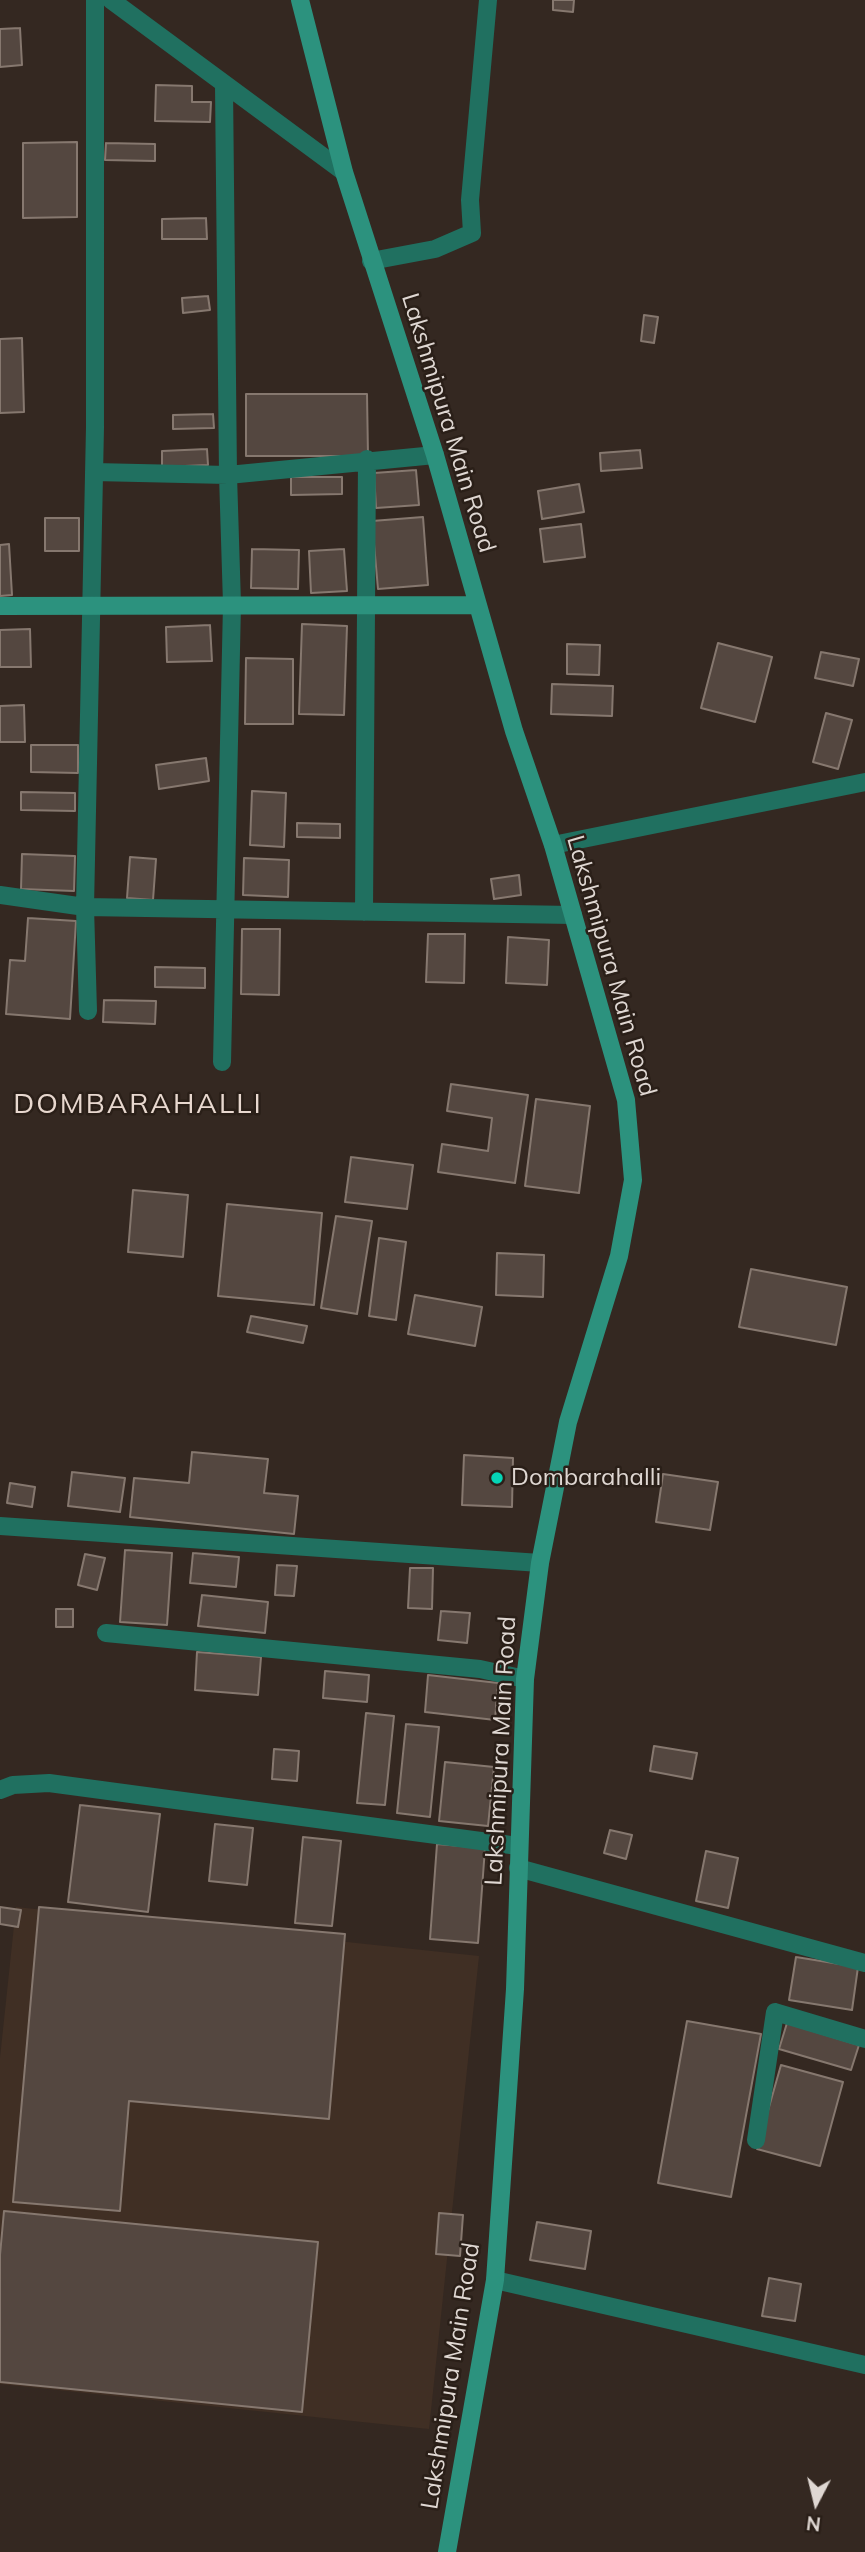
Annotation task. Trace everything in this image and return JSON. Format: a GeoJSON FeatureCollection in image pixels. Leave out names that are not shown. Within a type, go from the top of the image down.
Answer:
{"type":"FeatureCollection","features":[{"type":"Feature","properties":{"kind":"main road","name":"Lakshmipura Main Road"},"geometry":{"type":"LineString","coordinates":[[300,0],[344,172],[435,455],[514,731],[553,845],[626,1100],[633,1180],[620,1256],[568,1422],[540,1563],[525,1679],[515,1989],[495,2280],[447,2552]]}},
{"type":"Feature","properties":{"kind":"main road"},"geometry":{"type":"LineString","coordinates":[[0,606],[478,605]]}},
{"type":"Feature","properties":{"kind":"street"},"geometry":{"type":"LineString","coordinates":[[88,1011],[85,907],[94,472],[95,0]]}},
{"type":"Feature","properties":{"kind":"street"},"geometry":{"type":"LineString","coordinates":[[111,0],[344,172]]}},
{"type":"Feature","properties":{"kind":"street"},"geometry":{"type":"LineString","coordinates":[[372,261],[435,249],[472,233],[470,200],[488,0]]}},
{"type":"Feature","properties":{"kind":"street"},"geometry":{"type":"LineString","coordinates":[[222,1062],[232,604],[224,86]]}},
{"type":"Feature","properties":{"kind":"street"},"geometry":{"type":"LineString","coordinates":[[94,472],[228,475],[435,455]]}},
{"type":"Feature","properties":{"kind":"street"},"geometry":{"type":"LineString","coordinates":[[364,912],[367,460]]}},
{"type":"Feature","properties":{"kind":"street"},"geometry":{"type":"LineString","coordinates":[[553,845],[865,782]]}},
{"type":"Feature","properties":{"kind":"street"},"geometry":{"type":"LineString","coordinates":[[0,895],[85,907],[573,915]]}},
{"type":"Feature","properties":{"kind":"street"},"geometry":{"type":"LineString","coordinates":[[0,1526],[540,1563]]}},
{"type":"Feature","properties":{"kind":"street"},"geometry":{"type":"LineString","coordinates":[[106,1633],[480,1669],[525,1679]]}},
{"type":"Feature","properties":{"kind":"street"},"geometry":{"type":"LineString","coordinates":[[0,1790],[13,1785],[48,1783],[518,1846]]}},
{"type":"Feature","properties":{"kind":"street"},"geometry":{"type":"LineString","coordinates":[[518,1868],[865,1963]]}},
{"type":"Feature","properties":{"kind":"street"},"geometry":{"type":"LineString","coordinates":[[756,2140],[775,2012],[865,2039]]}},
{"type":"Feature","properties":{"kind":"street"},"geometry":{"type":"LineString","coordinates":[[495,2280],[865,2365]]}},
{"type":"Feature","properties":{"kind":"shaded area"},"geometry":{"type":"Polygon","coordinates":[[[16,1907],[479,1956],[429,2429],[0,2384],[0,2058],[16,1907]]]}},
{"type":"Feature","properties":{"kind":"building"},"geometry":{"type":"Polygon","coordinates":[[[553,0],[574,0],[573,12],[553,10],[553,0]]]}},
{"type":"Feature","properties":{"kind":"building"},"geometry":{"type":"Polygon","coordinates":[[[20,28],[22,65],[0,67],[0,29],[20,28]]]}},
{"type":"Feature","properties":{"kind":"building"},"geometry":{"type":"Polygon","coordinates":[[[156,85],[192,86],[192,102],[211,102],[210,122],[155,121],[156,85]]]}},
{"type":"Feature","properties":{"kind":"building"},"geometry":{"type":"Polygon","coordinates":[[[77,142],[77,217],[23,218],[23,143],[77,142]]]}},
{"type":"Feature","properties":{"kind":"building"},"geometry":{"type":"Polygon","coordinates":[[[106,143],[155,144],[155,161],[105,160],[106,143]]]}},
{"type":"Feature","properties":{"kind":"building"},"geometry":{"type":"Polygon","coordinates":[[[206,218],[207,239],[162,239],[162,219],[206,218]]]}},
{"type":"Feature","properties":{"kind":"building"},"geometry":{"type":"Polygon","coordinates":[[[208,296],[210,310],[183,313],[182,298],[208,296]]]}},
{"type":"Feature","properties":{"kind":"building"},"geometry":{"type":"Polygon","coordinates":[[[644,315],[658,317],[654,343],[641,341],[644,315]]]}},
{"type":"Feature","properties":{"kind":"building"},"geometry":{"type":"Polygon","coordinates":[[[22,338],[24,412],[0,413],[0,339],[22,338]]]}},
{"type":"Feature","properties":{"kind":"building"},"geometry":{"type":"Polygon","coordinates":[[[246,394],[367,394],[368,456],[246,456],[246,394]]]}},
{"type":"Feature","properties":{"kind":"building"},"geometry":{"type":"Polygon","coordinates":[[[213,414],[214,428],[173,429],[173,415],[213,414]]]}},
{"type":"Feature","properties":{"kind":"building"},"geometry":{"type":"Polygon","coordinates":[[[207,449],[208,465],[162,467],[162,451],[207,449]]]}},
{"type":"Feature","properties":{"kind":"building"},"geometry":{"type":"Polygon","coordinates":[[[640,450],[642,468],[601,471],[600,453],[640,450]]]}},
{"type":"Feature","properties":{"kind":"building"},"geometry":{"type":"Polygon","coordinates":[[[416,470],[419,505],[376,508],[374,473],[416,470]]]}},
{"type":"Feature","properties":{"kind":"building"},"geometry":{"type":"Polygon","coordinates":[[[291,477],[342,477],[342,494],[291,495],[291,477]]]}},
{"type":"Feature","properties":{"kind":"building"},"geometry":{"type":"Polygon","coordinates":[[[579,484],[584,512],[542,519],[538,491],[579,484]]]}},
{"type":"Feature","properties":{"kind":"building"},"geometry":{"type":"Polygon","coordinates":[[[423,517],[428,585],[378,589],[372,521],[423,517]]]}},
{"type":"Feature","properties":{"kind":"building"},"geometry":{"type":"Polygon","coordinates":[[[45,518],[79,518],[79,551],[45,551],[45,518]]]}},
{"type":"Feature","properties":{"kind":"building"},"geometry":{"type":"Polygon","coordinates":[[[581,524],[585,557],[544,562],[540,529],[581,524]]]}},
{"type":"Feature","properties":{"kind":"building"},"geometry":{"type":"Polygon","coordinates":[[[9,544],[12,595],[0,596],[0,545],[9,544]]]}},
{"type":"Feature","properties":{"kind":"building"},"geometry":{"type":"Polygon","coordinates":[[[252,549],[299,550],[298,589],[251,588],[252,549]]]}},
{"type":"Feature","properties":{"kind":"building"},"geometry":{"type":"Polygon","coordinates":[[[344,549],[347,591],[311,593],[309,551],[344,549]]]}},
{"type":"Feature","properties":{"kind":"building"},"geometry":{"type":"Polygon","coordinates":[[[302,624],[347,626],[344,715],[299,714],[302,624]]]}},
{"type":"Feature","properties":{"kind":"building"},"geometry":{"type":"Polygon","coordinates":[[[210,625],[212,661],[167,662],[166,627],[210,625]]]}},
{"type":"Feature","properties":{"kind":"building"},"geometry":{"type":"Polygon","coordinates":[[[30,629],[31,667],[0,667],[0,630],[30,629]]]}},
{"type":"Feature","properties":{"kind":"building"},"geometry":{"type":"Polygon","coordinates":[[[718,643],[772,657],[755,722],[701,708],[718,643]]]}},
{"type":"Feature","properties":{"kind":"building"},"geometry":{"type":"Polygon","coordinates":[[[567,644],[600,645],[599,675],[567,674],[567,644]]]}},
{"type":"Feature","properties":{"kind":"building"},"geometry":{"type":"Polygon","coordinates":[[[821,652],[859,659],[853,686],[815,678],[821,652]]]}},
{"type":"Feature","properties":{"kind":"building"},"geometry":{"type":"Polygon","coordinates":[[[246,658],[293,659],[293,724],[245,724],[246,658]]]}},
{"type":"Feature","properties":{"kind":"building"},"geometry":{"type":"Polygon","coordinates":[[[552,684],[613,686],[612,716],[551,714],[552,684]]]}},
{"type":"Feature","properties":{"kind":"building"},"geometry":{"type":"Polygon","coordinates":[[[24,705],[25,742],[0,742],[0,706],[24,705]]]}},
{"type":"Feature","properties":{"kind":"building"},"geometry":{"type":"Polygon","coordinates":[[[826,713],[852,720],[838,769],[813,762],[826,713]]]}},
{"type":"Feature","properties":{"kind":"building"},"geometry":{"type":"Polygon","coordinates":[[[31,745],[78,745],[78,773],[31,772],[31,745]]]}},
{"type":"Feature","properties":{"kind":"building"},"geometry":{"type":"Polygon","coordinates":[[[206,758],[209,781],[159,789],[156,765],[206,758]]]}},
{"type":"Feature","properties":{"kind":"building"},"geometry":{"type":"Polygon","coordinates":[[[252,791],[286,793],[284,847],[250,845],[252,791]]]}},
{"type":"Feature","properties":{"kind":"building"},"geometry":{"type":"Polygon","coordinates":[[[21,792],[75,793],[75,811],[21,810],[21,792]]]}},
{"type":"Feature","properties":{"kind":"building"},"geometry":{"type":"Polygon","coordinates":[[[297,823],[340,824],[340,838],[297,837],[297,823]]]}},
{"type":"Feature","properties":{"kind":"building"},"geometry":{"type":"Polygon","coordinates":[[[22,854],[75,856],[74,891],[21,889],[22,854]]]}},
{"type":"Feature","properties":{"kind":"building"},"geometry":{"type":"Polygon","coordinates":[[[130,857],[156,859],[153,900],[127,898],[130,857]]]}},
{"type":"Feature","properties":{"kind":"building"},"geometry":{"type":"Polygon","coordinates":[[[244,858],[289,860],[288,897],[243,895],[244,858]]]}},
{"type":"Feature","properties":{"kind":"building"},"geometry":{"type":"Polygon","coordinates":[[[519,875],[521,895],[494,899],[491,879],[519,875]]]}},
{"type":"Feature","properties":{"kind":"building"},"geometry":{"type":"Polygon","coordinates":[[[28,918],[76,921],[70,1019],[6,1014],[10,960],[25,961],[28,918]]]}},
{"type":"Feature","properties":{"kind":"building"},"geometry":{"type":"Polygon","coordinates":[[[242,929],[280,929],[279,995],[241,994],[242,929]]]}},
{"type":"Feature","properties":{"kind":"building"},"geometry":{"type":"Polygon","coordinates":[[[428,934],[465,934],[464,983],[426,982],[428,934]]]}},
{"type":"Feature","properties":{"kind":"building"},"geometry":{"type":"Polygon","coordinates":[[[508,937],[549,940],[547,985],[506,983],[508,937]]]}},
{"type":"Feature","properties":{"kind":"building"},"geometry":{"type":"Polygon","coordinates":[[[155,967],[205,968],[205,988],[155,987],[155,967]]]}},
{"type":"Feature","properties":{"kind":"building"},"geometry":{"type":"Polygon","coordinates":[[[104,1000],[156,1001],[155,1024],[103,1022],[104,1000]]]}},
{"type":"Feature","properties":{"kind":"building"},"geometry":{"type":"Polygon","coordinates":[[[451,1084],[528,1095],[515,1183],[438,1172],[442,1144],[488,1151],[492,1118],[447,1111],[451,1084]]]}},
{"type":"Feature","properties":{"kind":"building"},"geometry":{"type":"Polygon","coordinates":[[[536,1099],[590,1106],[579,1193],[525,1186],[536,1099]]]}},
{"type":"Feature","properties":{"kind":"building"},"geometry":{"type":"Polygon","coordinates":[[[351,1157],[413,1165],[407,1209],[345,1202],[351,1157]]]}},
{"type":"Feature","properties":{"kind":"building"},"geometry":{"type":"Polygon","coordinates":[[[133,1190],[188,1195],[183,1257],[128,1252],[133,1190]]]}},
{"type":"Feature","properties":{"kind":"building"},"geometry":{"type":"Polygon","coordinates":[[[227,1204],[322,1213],[314,1305],[218,1296],[227,1204]]]}},
{"type":"Feature","properties":{"kind":"building"},"geometry":{"type":"Polygon","coordinates":[[[336,1216],[372,1221],[357,1314],[321,1308],[336,1216]]]}},
{"type":"Feature","properties":{"kind":"building"},"geometry":{"type":"Polygon","coordinates":[[[379,1238],[406,1242],[396,1320],[369,1316],[379,1238]]]}},
{"type":"Feature","properties":{"kind":"building"},"geometry":{"type":"Polygon","coordinates":[[[497,1253],[544,1255],[543,1297],[496,1295],[497,1253]]]}},
{"type":"Feature","properties":{"kind":"building"},"geometry":{"type":"Polygon","coordinates":[[[751,1269],[847,1287],[836,1345],[739,1327],[751,1269]]]}},
{"type":"Feature","properties":{"kind":"building"},"geometry":{"type":"Polygon","coordinates":[[[415,1295],[482,1307],[475,1346],[408,1334],[415,1295]]]}},
{"type":"Feature","properties":{"kind":"building"},"geometry":{"type":"Polygon","coordinates":[[[251,1316],[307,1326],[303,1343],[247,1332],[251,1316]]]}},
{"type":"Feature","properties":{"kind":"building"},"geometry":{"type":"Polygon","coordinates":[[[192,1452],[268,1459],[264,1493],[298,1496],[294,1534],[130,1517],[134,1478],[189,1483],[192,1452]]]}},
{"type":"Feature","properties":{"kind":"building"},"geometry":{"type":"Polygon","coordinates":[[[464,1455],[513,1458],[512,1507],[462,1505],[464,1455]]]}},
{"type":"Feature","properties":{"kind":"building"},"geometry":{"type":"Polygon","coordinates":[[[72,1472],[125,1478],[120,1512],[68,1506],[72,1472]]]}},
{"type":"Feature","properties":{"kind":"building"},"geometry":{"type":"Polygon","coordinates":[[[663,1474],[718,1482],[710,1530],[656,1522],[663,1474]]]}},
{"type":"Feature","properties":{"kind":"building"},"geometry":{"type":"Polygon","coordinates":[[[10,1483],[35,1487],[32,1507],[7,1503],[10,1483]]]}},
{"type":"Feature","properties":{"kind":"building"},"geometry":{"type":"Polygon","coordinates":[[[125,1550],[172,1553],[167,1625],[120,1622],[125,1550]]]}},
{"type":"Feature","properties":{"kind":"building"},"geometry":{"type":"Polygon","coordinates":[[[193,1553],[239,1557],[236,1587],[190,1583],[193,1553]]]}},
{"type":"Feature","properties":{"kind":"building"},"geometry":{"type":"Polygon","coordinates":[[[85,1554],[105,1558],[97,1590],[78,1585],[85,1554]]]}},
{"type":"Feature","properties":{"kind":"building"},"geometry":{"type":"Polygon","coordinates":[[[277,1565],[297,1566],[294,1596],[275,1595],[277,1565]]]}},
{"type":"Feature","properties":{"kind":"building"},"geometry":{"type":"Polygon","coordinates":[[[410,1568],[433,1568],[432,1609],[408,1608],[410,1568]]]}},
{"type":"Feature","properties":{"kind":"building"},"geometry":{"type":"Polygon","coordinates":[[[202,1595],[268,1602],[265,1633],[198,1626],[202,1595]]]}},
{"type":"Feature","properties":{"kind":"building"},"geometry":{"type":"Polygon","coordinates":[[[56,1609],[73,1609],[73,1627],[56,1627],[56,1609]]]}},
{"type":"Feature","properties":{"kind":"building"},"geometry":{"type":"Polygon","coordinates":[[[441,1611],[470,1613],[467,1643],[438,1640],[441,1611]]]}},
{"type":"Feature","properties":{"kind":"building"},"geometry":{"type":"Polygon","coordinates":[[[197,1652],[261,1657],[258,1695],[195,1690],[197,1652]]]}},
{"type":"Feature","properties":{"kind":"building"},"geometry":{"type":"Polygon","coordinates":[[[325,1671],[369,1675],[367,1702],[323,1698],[325,1671]]]}},
{"type":"Feature","properties":{"kind":"building"},"geometry":{"type":"Polygon","coordinates":[[[428,1675],[498,1683],[495,1720],[425,1712],[428,1675]]]}},
{"type":"Feature","properties":{"kind":"building"},"geometry":{"type":"Polygon","coordinates":[[[366,1713],[394,1716],[385,1805],[357,1803],[366,1713]]]}},
{"type":"Feature","properties":{"kind":"building"},"geometry":{"type":"Polygon","coordinates":[[[406,1724],[439,1727],[430,1817],[397,1813],[406,1724]]]}},
{"type":"Feature","properties":{"kind":"building"},"geometry":{"type":"Polygon","coordinates":[[[654,1746],[697,1753],[692,1779],[650,1771],[654,1746]]]}},
{"type":"Feature","properties":{"kind":"building"},"geometry":{"type":"Polygon","coordinates":[[[274,1749],[299,1751],[297,1781],[272,1779],[274,1749]]]}},
{"type":"Feature","properties":{"kind":"building"},"geometry":{"type":"Polygon","coordinates":[[[445,1762],[494,1767],[488,1826],[439,1821],[445,1762]]]}},
{"type":"Feature","properties":{"kind":"building"},"geometry":{"type":"Polygon","coordinates":[[[80,1805],[160,1814],[148,1912],[68,1902],[80,1805]]]}},
{"type":"Feature","properties":{"kind":"building"},"geometry":{"type":"Polygon","coordinates":[[[215,1824],[253,1828],[247,1885],[209,1881],[215,1824]]]}},
{"type":"Feature","properties":{"kind":"building"},"geometry":{"type":"Polygon","coordinates":[[[610,1830],[632,1835],[626,1859],[604,1853],[610,1830]]]}},
{"type":"Feature","properties":{"kind":"building"},"geometry":{"type":"Polygon","coordinates":[[[303,1837],[341,1841],[332,1926],[295,1923],[303,1837]]]}},
{"type":"Feature","properties":{"kind":"building"},"geometry":{"type":"Polygon","coordinates":[[[437,1844],[485,1848],[478,1943],[430,1939],[437,1844]]]}},
{"type":"Feature","properties":{"kind":"building"},"geometry":{"type":"Polygon","coordinates":[[[706,1851],[738,1858],[728,1908],[696,1901],[706,1851]]]}},
{"type":"Feature","properties":{"kind":"building"},"geometry":{"type":"Polygon","coordinates":[[[0,1907],[21,1910],[18,1927],[0,1924],[0,1907]]]}},
{"type":"Feature","properties":{"kind":"building"},"geometry":{"type":"Polygon","coordinates":[[[39,1907],[345,1934],[329,2119],[129,2101],[120,2211],[13,2202],[39,1907]]]}},
{"type":"Feature","properties":{"kind":"building"},"geometry":{"type":"Polygon","coordinates":[[[796,1957],[858,1967],[852,2010],[789,2000],[796,1957]]]}},
{"type":"Feature","properties":{"kind":"building"},"geometry":{"type":"Polygon","coordinates":[[[687,2021],[761,2034],[731,2197],[658,2183],[687,2021]]]}},
{"type":"Feature","properties":{"kind":"building"},"geometry":{"type":"Polygon","coordinates":[[[787,2023],[859,2045],[851,2070],[779,2049],[787,2023]]]}},
{"type":"Feature","properties":{"kind":"building"},"geometry":{"type":"Polygon","coordinates":[[[781,2065],[843,2082],[820,2166],[757,2149],[781,2065]]]}},
{"type":"Feature","properties":{"kind":"building"},"geometry":{"type":"Polygon","coordinates":[[[4,2211],[318,2242],[302,2412],[0,2382],[0,2255],[4,2211]]]}},
{"type":"Feature","properties":{"kind":"building"},"geometry":{"type":"Polygon","coordinates":[[[439,2213],[463,2215],[460,2256],[436,2254],[439,2213]]]}},
{"type":"Feature","properties":{"kind":"building"},"geometry":{"type":"Polygon","coordinates":[[[537,2222],[591,2231],[585,2269],[530,2260],[537,2222]]]}},
{"type":"Feature","properties":{"kind":"building"},"geometry":{"type":"Polygon","coordinates":[[[769,2278],[801,2284],[795,2321],[762,2316],[769,2278]]]}},
{"type":"Feature","properties":{"kind":"place","name":"Dombarahalli"},"geometry":{"type":"Point","coordinates":[497,1478]}},
{"type":"Feature","properties":{"kind":"district","name":"DOMBARAHALLI"},"geometry":{"type":"Point","coordinates":[138,1105]}}]}
